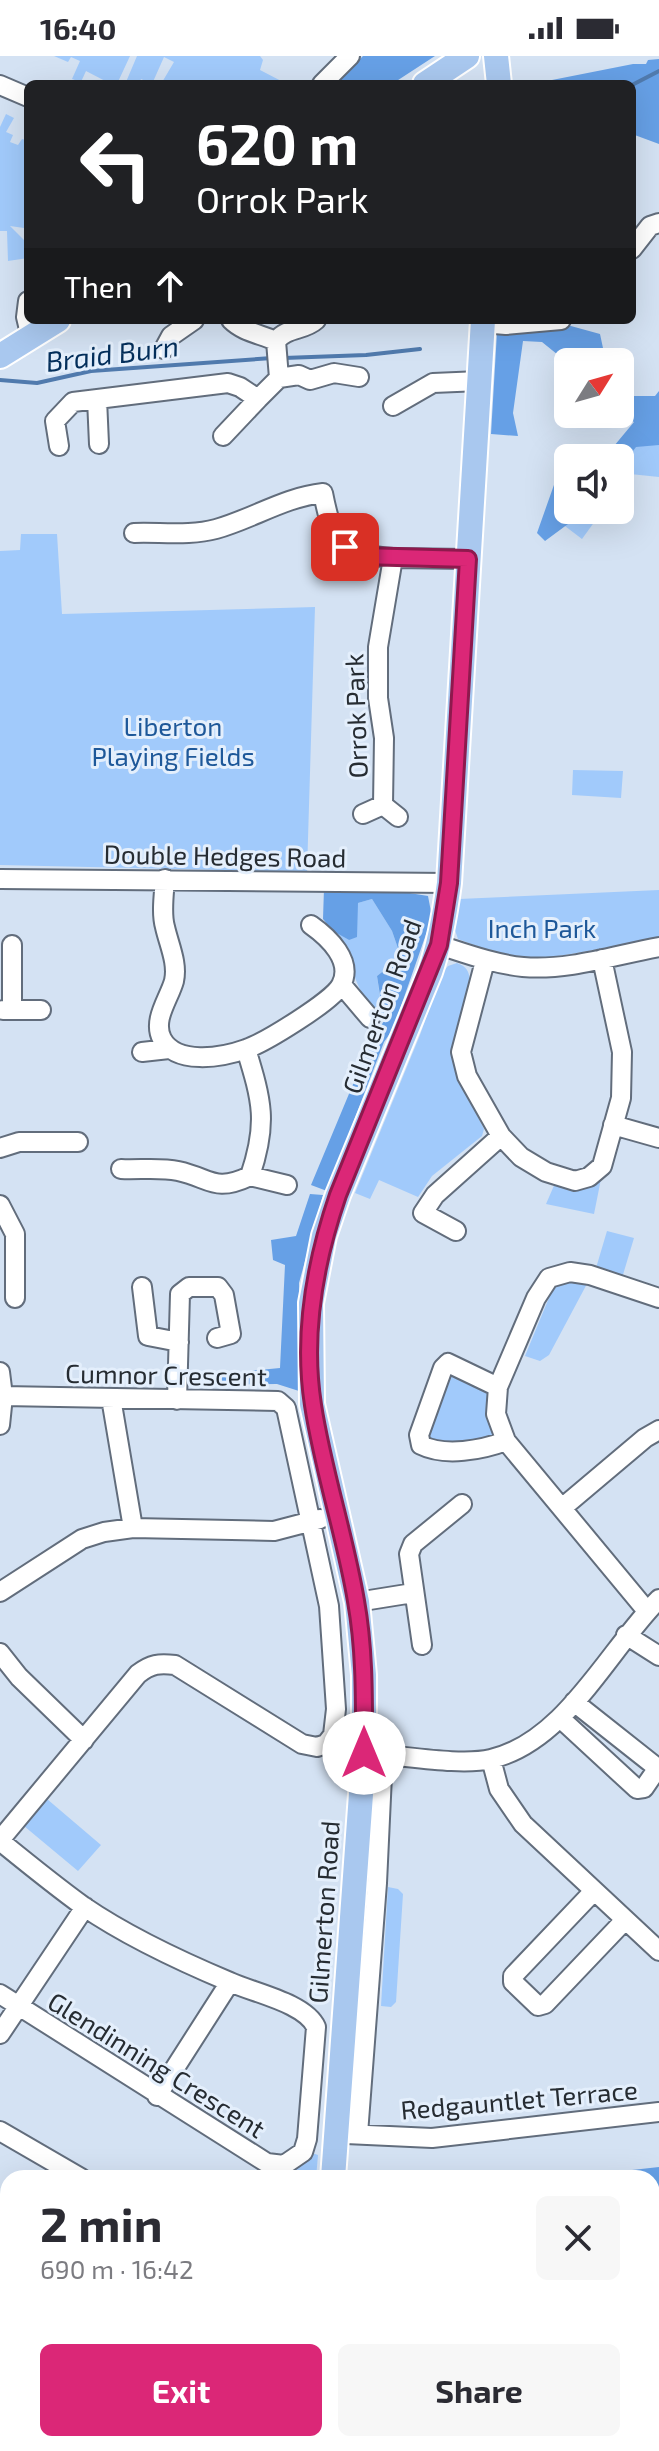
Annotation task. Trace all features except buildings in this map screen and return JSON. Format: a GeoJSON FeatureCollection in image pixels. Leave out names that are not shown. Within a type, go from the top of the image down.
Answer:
{"type":"FeatureCollection","features":[{"type":"Feature","properties":{"kind":"main road"},"geometry":{"type":"LineString","coordinates":[[431,80],[467,56]]}},
{"type":"Feature","properties":{"kind":"main road"},"geometry":{"type":"LineString","coordinates":[[496,56],[499,80]]}},
{"type":"Feature","properties":{"kind":"main road"},"geometry":{"type":"LineString","coordinates":[[0,356],[52,324]]}},
{"type":"Feature","properties":{"kind":"main road","name":"Gilmerton Road"},"geometry":{"type":"LineString","coordinates":[[336,2170],[347,2134],[374,1754],[357,1602],[312,1404],[311,1303],[317,1269],[338,1195],[439,945],[449,883],[482,324]]}},
{"type":"Feature","properties":{"kind":"street"},"geometry":{"type":"LineString","coordinates":[[326,80],[350,56]]}},
{"type":"Feature","properties":{"kind":"street"},"geometry":{"type":"LineString","coordinates":[[0,85],[24,95]]}},
{"type":"Feature","properties":{"kind":"street"},"geometry":{"type":"LineString","coordinates":[[636,244],[650,226],[659,223]]}},
{"type":"Feature","properties":{"kind":"street"},"geometry":{"type":"LineString","coordinates":[[28,324],[31,338]]}},
{"type":"Feature","properties":{"kind":"street"},"geometry":{"type":"LineString","coordinates":[[164,349],[171,336],[188,324]]}},
{"type":"Feature","properties":{"kind":"street"},"geometry":{"type":"LineString","coordinates":[[236,324],[245,331],[276,341]]}},
{"type":"Feature","properties":{"kind":"street"},"geometry":{"type":"LineString","coordinates":[[279,378],[276,341],[282,333],[311,324]]}},
{"type":"Feature","properties":{"kind":"street"},"geometry":{"type":"LineString","coordinates":[[223,436],[279,378],[299,375],[310,380],[334,373],[359,377]]}},
{"type":"Feature","properties":{"kind":"street"},"geometry":{"type":"LineString","coordinates":[[393,406],[433,383],[480,381]]}},
{"type":"Feature","properties":{"kind":"street"},"geometry":{"type":"LineString","coordinates":[[61,449],[55,421],[73,402],[228,383],[258,399]]}},
{"type":"Feature","properties":{"kind":"street"},"geometry":{"type":"LineString","coordinates":[[97,399],[99,444]]}},
{"type":"Feature","properties":{"kind":"street"},"geometry":{"type":"LineString","coordinates":[[145,537],[212,531],[302,495],[323,493],[329,527],[345,547],[362,556],[468,559]]}},
{"type":"Feature","properties":{"kind":"street","name":"Orrok Park"},"geometry":{"type":"LineString","coordinates":[[383,805],[384,738],[378,698],[378,647],[393,558]]}},
{"type":"Feature","properties":{"kind":"street","name":"Orrok Park"},"geometry":{"type":"LineString","coordinates":[[363,814],[383,805]]}},
{"type":"Feature","properties":{"kind":"street","name":"Orrok Park"},"geometry":{"type":"LineString","coordinates":[[383,805],[398,817]]}},
{"type":"Feature","properties":{"kind":"street","name":"Double Hedges Road"},"geometry":{"type":"LineString","coordinates":[[0,879],[449,883]]}},
{"type":"Feature","properties":{"kind":"street"},"geometry":{"type":"LineString","coordinates":[[165,879],[164,925],[173,951],[174,979],[160,1014],[160,1036],[169,1049],[181,1056],[246,1049],[324,1002],[342,985],[344,968],[338,951],[326,936],[311,925]]}},
{"type":"Feature","properties":{"kind":"street"},"geometry":{"type":"LineString","coordinates":[[12,945],[6,1009],[41,1010]]}},
{"type":"Feature","properties":{"kind":"street"},"geometry":{"type":"LineString","coordinates":[[439,945],[485,961],[526,967],[564,965],[659,947]]}},
{"type":"Feature","properties":{"kind":"street"},"geometry":{"type":"LineString","coordinates":[[485,961],[461,1052],[467,1076],[501,1136],[521,1157],[546,1172],[575,1181],[589,1177],[602,1166],[621,1098],[622,1052],[602,959]]}},
{"type":"Feature","properties":{"kind":"street"},"geometry":{"type":"LineString","coordinates":[[342,985],[370,1018]]}},
{"type":"Feature","properties":{"kind":"street"},"geometry":{"type":"LineString","coordinates":[[142,1052],[169,1049]]}},
{"type":"Feature","properties":{"kind":"street"},"geometry":{"type":"LineString","coordinates":[[246,1049],[259,1091],[263,1118],[260,1146],[250,1176]]}},
{"type":"Feature","properties":{"kind":"street"},"geometry":{"type":"LineString","coordinates":[[613,1125],[659,1138]]}},
{"type":"Feature","properties":{"kind":"street"},"geometry":{"type":"LineString","coordinates":[[456,1231],[423,1213],[435,1195],[501,1136]]}},
{"type":"Feature","properties":{"kind":"street"},"geometry":{"type":"LineString","coordinates":[[0,1148],[19,1142],[78,1142]]}},
{"type":"Feature","properties":{"kind":"street"},"geometry":{"type":"LineString","coordinates":[[121,1169],[178,1171],[207,1183],[232,1184],[250,1176],[287,1185]]}},
{"type":"Feature","properties":{"kind":"street"},"geometry":{"type":"LineString","coordinates":[[0,1205],[15,1234],[15,1298]]}},
{"type":"Feature","properties":{"kind":"street"},"geometry":{"type":"LineString","coordinates":[[659,1298],[590,1275],[570,1272],[549,1278],[536,1298],[498,1387],[496,1414],[506,1441],[649,1609],[659,1627]]}},
{"type":"Feature","properties":{"kind":"street"},"geometry":{"type":"LineString","coordinates":[[142,1287],[148,1336],[179,1342]]}},
{"type":"Feature","properties":{"kind":"street"},"geometry":{"type":"LineString","coordinates":[[177,1400],[180,1294],[189,1287],[218,1287],[224,1295],[231,1334],[217,1338]]}},
{"type":"Feature","properties":{"kind":"street"},"geometry":{"type":"LineString","coordinates":[[498,1387],[448,1363],[443,1368],[419,1435],[421,1445],[432,1450],[487,1448],[506,1441]]}},
{"type":"Feature","properties":{"kind":"street"},"geometry":{"type":"LineString","coordinates":[[0,1372],[3,1396],[0,1425]]}},
{"type":"Feature","properties":{"kind":"street","name":"Cumnor Crescent"},"geometry":{"type":"LineString","coordinates":[[3,1396],[278,1401],[286,1408],[329,1606],[336,1709],[333,1735],[326,1744],[317,1747],[302,1744],[175,1665],[162,1663],[150,1665],[138,1674],[84,1740]]}},
{"type":"Feature","properties":{"kind":"street"},"geometry":{"type":"LineString","coordinates":[[111,1398],[133,1528]]}},
{"type":"Feature","properties":{"kind":"street"},"geometry":{"type":"LineString","coordinates":[[562,1508],[645,1438],[659,1430]]}},
{"type":"Feature","properties":{"kind":"street"},"geometry":{"type":"LineString","coordinates":[[422,1645],[409,1554],[413,1544],[462,1504]]}},
{"type":"Feature","properties":{"kind":"street"},"geometry":{"type":"LineString","coordinates":[[0,1592],[82,1539],[104,1532],[133,1528],[274,1531],[338,1513]]}},
{"type":"Feature","properties":{"kind":"street"},"geometry":{"type":"LineString","coordinates":[[357,1602],[413,1593]]}},
{"type":"Feature","properties":{"kind":"street"},"geometry":{"type":"LineString","coordinates":[[374,1754],[466,1760],[491,1759],[515,1750],[560,1718],[649,1609]]}},
{"type":"Feature","properties":{"kind":"street"},"geometry":{"type":"LineString","coordinates":[[626,1635],[659,1656]]}},
{"type":"Feature","properties":{"kind":"street"},"geometry":{"type":"LineString","coordinates":[[0,1653],[19,1677],[84,1740],[0,1840],[85,1907],[138,1939],[230,1982],[157,2096]]}},
{"type":"Feature","properties":{"kind":"street"},"geometry":{"type":"LineString","coordinates":[[560,1718],[637,1789],[644,1788],[655,1772],[655,1766],[574,1702]]}},
{"type":"Feature","properties":{"kind":"street"},"geometry":{"type":"LineString","coordinates":[[491,1759],[499,1789],[511,1809],[593,1892],[659,1951]]}},
{"type":"Feature","properties":{"kind":"street"},"geometry":{"type":"LineString","coordinates":[[593,1892],[513,1976],[513,1982],[538,2006],[545,2004],[625,1920]]}},
{"type":"Feature","properties":{"kind":"street"},"geometry":{"type":"LineString","coordinates":[[0,2034],[85,1907]]}},
{"type":"Feature","properties":{"kind":"street","name":"Glendinning Crescent"},"geometry":{"type":"LineString","coordinates":[[0,1994],[267,2163],[290,2162],[303,2152],[307,2139],[316,2027],[301,2010],[230,1982]]}},
{"type":"Feature","properties":{"kind":"street","name":"Redgauntlet Terrace"},"geometry":{"type":"LineString","coordinates":[[347,2134],[432,2138],[659,2112]]}},
{"type":"Feature","properties":{"kind":"street"},"geometry":{"type":"LineString","coordinates":[[0,2131],[67,2170]]}},
{"type":"Feature","properties":{"kind":"green space"},"geometry":{"type":"Polygon","coordinates":[[[54,56],[130,56],[119,80],[103,80],[86,71],[82,80],[72,79],[80,61],[71,57],[68,62],[54,56]]]}},
{"type":"Feature","properties":{"kind":"green space"},"geometry":{"type":"Polygon","coordinates":[[[137,56],[260,56],[263,60],[260,70],[279,80],[163,80],[174,62],[164,57],[154,80],[127,80],[137,56]]]}},
{"type":"Feature","properties":{"kind":"green space"},"geometry":{"type":"Polygon","coordinates":[[[6,114],[14,118],[6,132],[13,135],[10,142],[18,145],[24,140],[24,228],[10,226],[24,240],[24,259],[8,261],[7,231],[0,231],[0,127],[6,114]]]}},
{"type":"Feature","properties":{"kind":"green space"},"geometry":{"type":"Polygon","coordinates":[[[659,395],[659,477],[634,474],[634,444],[621,444],[659,395]]]}},
{"type":"Feature","properties":{"kind":"green space"},"geometry":{"type":"Polygon","coordinates":[[[562,524],[593,524],[582,539],[562,524]]]}},
{"type":"Feature","properties":{"kind":"green space","name":"Liberton Playing Fields"},"geometry":{"type":"Polygon","coordinates":[[[21,534],[57,534],[62,614],[315,607],[307,872],[0,865],[0,551],[20,550],[21,534]]]}},
{"type":"Feature","properties":{"kind":"green space"},"geometry":{"type":"Polygon","coordinates":[[[573,770],[623,771],[621,798],[572,795],[573,770]]]}},
{"type":"Feature","properties":{"kind":"green space","name":"Inch Park"},"geometry":{"type":"Polygon","coordinates":[[[659,890],[659,939],[541,959],[498,954],[458,939],[455,930],[459,899],[659,890]]]}},
{"type":"Feature","properties":{"kind":"green space"},"geometry":{"type":"Polygon","coordinates":[[[372,899],[392,931],[401,957],[377,976],[383,1019],[359,988],[334,931],[349,940],[358,903],[372,899]]]}},
{"type":"Feature","properties":{"kind":"green space"},"geometry":{"type":"Polygon","coordinates":[[[457,963],[465,968],[470,981],[475,983],[461,1084],[484,1129],[482,1136],[432,1176],[418,1197],[379,1180],[370,1199],[355,1193],[442,973],[448,966],[457,963]]]}},
{"type":"Feature","properties":{"kind":"green space"},"geometry":{"type":"Polygon","coordinates":[[[601,1179],[594,1214],[546,1204],[556,1181],[601,1179]]]}},
{"type":"Feature","properties":{"kind":"green space"},"geometry":{"type":"Polygon","coordinates":[[[607,1231],[634,1238],[622,1278],[596,1268],[607,1231]]]}},
{"type":"Feature","properties":{"kind":"green space"},"geometry":{"type":"Polygon","coordinates":[[[589,1280],[549,1355],[540,1361],[525,1356],[553,1288],[572,1281],[589,1280]]]}},
{"type":"Feature","properties":{"kind":"green space"},"geometry":{"type":"Polygon","coordinates":[[[448,1373],[489,1387],[486,1404],[495,1437],[489,1442],[444,1446],[430,1440],[425,1433],[448,1373]]]}},
{"type":"Feature","properties":{"kind":"green space"},"geometry":{"type":"Polygon","coordinates":[[[47,1799],[101,1845],[78,1871],[24,1826],[47,1799]]]}},
{"type":"Feature","properties":{"kind":"green space"},"geometry":{"type":"Polygon","coordinates":[[[388,1887],[398,1889],[403,1894],[396,2002],[391,2007],[381,2006],[388,1887]]]}},
{"type":"Feature","properties":{"kind":"green space"},"geometry":{"type":"Polygon","coordinates":[[[309,2152],[318,2155],[317,2170],[284,2170],[309,2152]]]}},
{"type":"Feature","properties":{"kind":"shaded area"},"geometry":{"type":"Polygon","coordinates":[[[363,56],[435,56],[398,80],[339,80],[363,56]]]}},
{"type":"Feature","properties":{"kind":"shaded area"},"geometry":{"type":"Polygon","coordinates":[[[659,59],[659,144],[636,135],[636,80],[552,80],[646,64],[648,60],[659,59]]]}},
{"type":"Feature","properties":{"kind":"shaded area"},"geometry":{"type":"Polygon","coordinates":[[[564,324],[600,334],[603,348],[554,348],[554,352],[542,342],[523,341],[513,413],[518,436],[491,434],[497,332],[564,324]]]}},
{"type":"Feature","properties":{"kind":"shaded area"},"geometry":{"type":"Polygon","coordinates":[[[659,391],[659,445],[634,450],[634,444],[616,444],[629,428],[634,428],[634,396],[655,396],[659,391]]]}},
{"type":"Feature","properties":{"kind":"shaded area"},"geometry":{"type":"Polygon","coordinates":[[[554,485],[554,524],[568,524],[545,541],[537,533],[554,485]]]}},
{"type":"Feature","properties":{"kind":"shaded area"},"geometry":{"type":"Polygon","coordinates":[[[372,887],[428,896],[432,917],[393,1029],[384,1042],[327,1191],[311,1185],[371,1041],[384,1021],[377,976],[401,957],[392,931],[372,899],[358,903],[357,937],[349,940],[333,931],[323,919],[324,888],[372,887]]]}},
{"type":"Feature","properties":{"kind":"shaded area"},"geometry":{"type":"Polygon","coordinates":[[[310,1194],[323,1195],[299,1283],[299,1391],[277,1384],[200,1385],[197,1376],[280,1368],[285,1265],[273,1260],[271,1240],[296,1236],[310,1194]]]}},
{"type":"Feature","properties":{"kind":"shaded area"},"geometry":{"type":"Polygon","coordinates":[[[659,2167],[659,2170],[632,2170],[659,2167]]]}},
{"type":"Feature","properties":{"kind":"waterway","name":"Braid Burn"},"geometry":{"type":"LineString","coordinates":[[636,83],[659,71]]}},
{"type":"Feature","properties":{"kind":"waterway","name":"Braid Burn"},"geometry":{"type":"LineString","coordinates":[[284,358],[366,355],[420,349]]}},
{"type":"Feature","properties":{"kind":"waterway","name":"Braid Burn"},"geometry":{"type":"LineString","coordinates":[[0,380],[37,383],[91,371],[272,358]]}},
{"type":"Feature","properties":{"kind":"route"},"geometry":{"type":"LineString","coordinates":[[345,547],[362,556],[468,559],[449,883],[439,945],[338,1195],[324,1236],[311,1303],[312,1404],[349,1561],[362,1643],[364,1753]]}}]}
